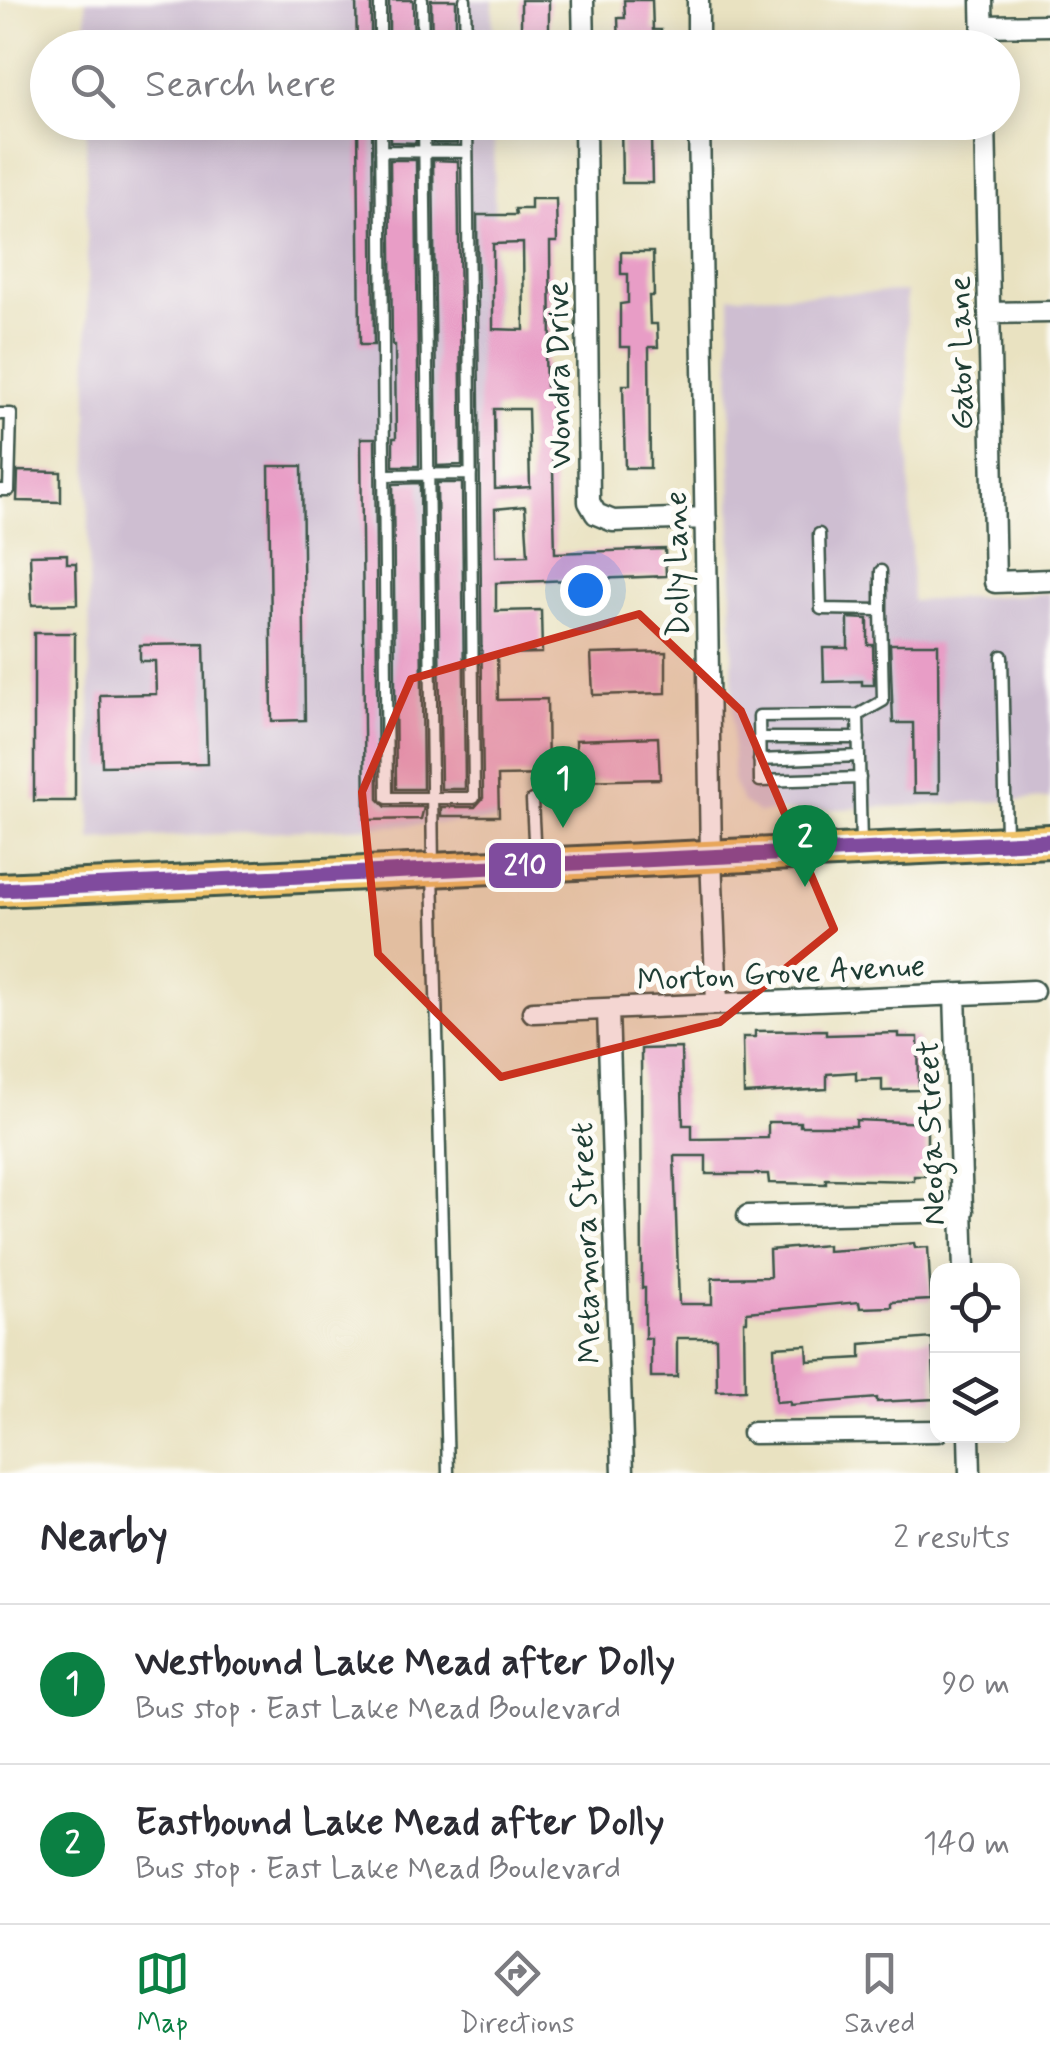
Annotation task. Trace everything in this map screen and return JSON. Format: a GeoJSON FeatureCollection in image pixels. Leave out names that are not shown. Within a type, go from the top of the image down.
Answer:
{"type":"FeatureCollection","features":[{"type":"Feature","properties":{"kind":"main road"},"geometry":{"type":"LineString","coordinates":[[0,890],[1050,841]]}},
{"type":"Feature","properties":{"kind":"street"},"geometry":{"type":"LineString","coordinates":[[583,0],[584,30]]}},
{"type":"Feature","properties":{"kind":"street"},"geometry":{"type":"LineString","coordinates":[[698,0],[698,30]]}},
{"type":"Feature","properties":{"kind":"street"},"geometry":{"type":"LineString","coordinates":[[982,0],[983,30]]}},
{"type":"Feature","properties":{"kind":"street"},"geometry":{"type":"LineString","coordinates":[[983,26],[1050,25]]}},
{"type":"Feature","properties":{"kind":"street","name":"Wondra Drive"},"geometry":{"type":"LineString","coordinates":[[585,140],[590,502],[596,514],[613,521],[706,518]]}},
{"type":"Feature","properties":{"kind":"street","name":"Dolly Lane"},"geometry":{"type":"LineString","coordinates":[[700,140],[711,856],[717,1004]]}},
{"type":"Feature","properties":{"kind":"street","name":"Gator Lane"},"geometry":{"type":"LineString","coordinates":[[985,140],[995,582],[1050,580]]}},
{"type":"Feature","properties":{"kind":"street"},"geometry":{"type":"LineString","coordinates":[[989,313],[1050,312]]}},
{"type":"Feature","properties":{"kind":"street","name":"Morton Grove Avenue"},"geometry":{"type":"LineString","coordinates":[[533,1012],[1032,991]]}},
{"type":"Feature","properties":{"kind":"street","name":"Neoga Street"},"geometry":{"type":"LineString","coordinates":[[955,994],[964,1263]]}},
{"type":"Feature","properties":{"kind":"street","name":"Metamora Street"},"geometry":{"type":"LineString","coordinates":[[608,1010],[622,1473]]}},
{"type":"Feature","properties":{"kind":"street"},"geometry":{"type":"LineString","coordinates":[[748,1216],[963,1211]]}},
{"type":"Feature","properties":{"kind":"street"},"geometry":{"type":"LineString","coordinates":[[753,1434],[930,1431]]}},
{"type":"Feature","properties":{"kind":"street"},"geometry":{"type":"LineString","coordinates":[[969,1443],[970,1473]]}},
{"type":"Feature","properties":{"kind":"lane"},"geometry":{"type":"LineString","coordinates":[[380,0],[380,30]]}},
{"type":"Feature","properties":{"kind":"lane"},"geometry":{"type":"LineString","coordinates":[[422,0],[423,30]]}},
{"type":"Feature","properties":{"kind":"lane"},"geometry":{"type":"LineString","coordinates":[[465,0],[466,30]]}},
{"type":"Feature","properties":{"kind":"lane"},"geometry":{"type":"LineString","coordinates":[[382,140],[388,798],[474,798],[467,140]]}},
{"type":"Feature","properties":{"kind":"lane"},"geometry":{"type":"LineString","coordinates":[[424,140],[432,798],[448,1473]]}},
{"type":"Feature","properties":{"kind":"lane"},"geometry":{"type":"LineString","coordinates":[[382,152],[467,152]]}},
{"type":"Feature","properties":{"kind":"lane"},"geometry":{"type":"LineString","coordinates":[[0,414],[11,414],[10,490],[0,490]]}},
{"type":"Feature","properties":{"kind":"lane"},"geometry":{"type":"LineString","coordinates":[[384,476],[471,474]]}},
{"type":"Feature","properties":{"kind":"lane"},"geometry":{"type":"LineString","coordinates":[[818,534],[821,610],[881,610]]}},
{"type":"Feature","properties":{"kind":"lane"},"geometry":{"type":"LineString","coordinates":[[860,778],[760,781],[759,716],[858,715],[883,701],[881,572]]}},
{"type":"Feature","properties":{"kind":"lane"},"geometry":{"type":"LineString","coordinates":[[1002,656],[1006,843]]}},
{"type":"Feature","properties":{"kind":"lane"},"geometry":{"type":"LineString","coordinates":[[858,715],[861,850]]}},
{"type":"Feature","properties":{"kind":"lane"},"geometry":{"type":"LineString","coordinates":[[759,738],[858,738]]}},
{"type":"Feature","properties":{"kind":"lane"},"geometry":{"type":"LineString","coordinates":[[759,760],[859,756]]}},
{"type":"Feature","properties":{"kind":"lane"},"geometry":{"type":"LineString","coordinates":[[532,800],[536,865]]}},
{"type":"Feature","properties":{"kind":"highlighted area"},"geometry":{"type":"Polygon","coordinates":[[[639,614],[741,711],[834,929],[720,1022],[501,1077],[378,954],[362,792],[411,679],[639,614]]]}},
{"type":"Feature","properties":{"kind":"shaded area"},"geometry":{"type":"Polygon","coordinates":[[[86,0],[493,0],[493,30],[86,30],[86,0]]]}},
{"type":"Feature","properties":{"kind":"shaded area"},"geometry":{"type":"Polygon","coordinates":[[[86,140],[494,140],[497,821],[91,840],[86,140]]]}},
{"type":"Feature","properties":{"kind":"shaded area"},"geometry":{"type":"Polygon","coordinates":[[[906,292],[912,601],[1050,593],[1050,799],[758,813],[743,803],[733,783],[730,296],[906,292]]]}},
{"type":"Feature","properties":{"kind":"building"},"geometry":{"type":"Polygon","coordinates":[[[356,0],[371,0],[371,30],[357,30],[356,0]]]}},
{"type":"Feature","properties":{"kind":"building"},"geometry":{"type":"Polygon","coordinates":[[[389,0],[413,0],[414,30],[389,30],[389,0]]]}},
{"type":"Feature","properties":{"kind":"building"},"geometry":{"type":"Polygon","coordinates":[[[431,0],[456,0],[456,30],[432,30],[431,0]]]}},
{"type":"Feature","properties":{"kind":"building"},"geometry":{"type":"Polygon","coordinates":[[[521,0],[549,0],[549,30],[521,30],[521,0]]]}},
{"type":"Feature","properties":{"kind":"building"},"geometry":{"type":"Polygon","coordinates":[[[624,0],[652,0],[653,30],[618,30],[618,18],[625,18],[624,0]]]}},
{"type":"Feature","properties":{"kind":"building"},"geometry":{"type":"Polygon","coordinates":[[[358,140],[372,140],[374,345],[360,345],[358,140]]]}},
{"type":"Feature","properties":{"kind":"building"},"geometry":{"type":"Polygon","coordinates":[[[416,140],[416,143],[390,142],[416,140]]]}},
{"type":"Feature","properties":{"kind":"building"},"geometry":{"type":"Polygon","coordinates":[[[433,140],[457,140],[457,143],[433,140]]]}},
{"type":"Feature","properties":{"kind":"building"},"geometry":{"type":"Polygon","coordinates":[[[621,140],[651,140],[652,183],[622,183],[621,140]]]}},
{"type":"Feature","properties":{"kind":"building"},"geometry":{"type":"Polygon","coordinates":[[[390,160],[416,160],[419,466],[393,466],[396,438],[390,160]]]}},
{"type":"Feature","properties":{"kind":"building"},"geometry":{"type":"Polygon","coordinates":[[[433,160],[458,161],[462,465],[437,466],[433,160]]]}},
{"type":"Feature","properties":{"kind":"building"},"geometry":{"type":"Polygon","coordinates":[[[531,199],[556,199],[557,242],[550,242],[551,353],[545,353],[546,386],[551,386],[555,553],[665,549],[666,576],[496,583],[496,611],[541,610],[542,653],[497,654],[498,700],[547,699],[548,775],[498,776],[499,816],[441,816],[441,807],[475,807],[483,798],[477,215],[516,215],[515,209],[531,209],[531,199]],[[523,243],[493,244],[493,329],[524,330],[523,243]],[[494,409],[495,489],[530,487],[528,409],[494,409]],[[525,506],[495,509],[496,556],[528,555],[525,506]]]}},
{"type":"Feature","properties":{"kind":"building"},"geometry":{"type":"Polygon","coordinates":[[[621,252],[653,252],[650,324],[657,324],[658,347],[649,347],[650,468],[625,468],[623,385],[630,385],[630,347],[620,347],[620,304],[628,303],[628,274],[621,274],[621,252]]]}},
{"type":"Feature","properties":{"kind":"building"},"geometry":{"type":"Polygon","coordinates":[[[361,438],[375,438],[378,799],[386,807],[424,807],[421,819],[365,820],[361,438]]]}},
{"type":"Feature","properties":{"kind":"building"},"geometry":{"type":"Polygon","coordinates":[[[269,466],[302,466],[305,720],[272,721],[269,466]]]}},
{"type":"Feature","properties":{"kind":"building"},"geometry":{"type":"Polygon","coordinates":[[[18,471],[61,472],[61,502],[17,501],[18,471]]]}},
{"type":"Feature","properties":{"kind":"building"},"geometry":{"type":"Polygon","coordinates":[[[420,483],[423,789],[396,789],[393,484],[420,483]]]}},
{"type":"Feature","properties":{"kind":"building"},"geometry":{"type":"Polygon","coordinates":[[[437,483],[462,483],[465,789],[441,789],[437,483]]]}},
{"type":"Feature","properties":{"kind":"building"},"geometry":{"type":"Polygon","coordinates":[[[67,554],[67,563],[76,563],[77,604],[32,605],[30,555],[67,554]]]}},
{"type":"Feature","properties":{"kind":"building"},"geometry":{"type":"Polygon","coordinates":[[[848,618],[868,619],[874,685],[862,685],[862,681],[824,682],[823,648],[848,648],[848,618]]]}},
{"type":"Feature","properties":{"kind":"building"},"geometry":{"type":"Polygon","coordinates":[[[34,633],[75,633],[75,801],[34,801],[34,633]]]}},
{"type":"Feature","properties":{"kind":"building"},"geometry":{"type":"Polygon","coordinates":[[[204,644],[207,764],[102,766],[100,695],[156,694],[155,661],[140,661],[140,645],[204,644]]]}},
{"type":"Feature","properties":{"kind":"building"},"geometry":{"type":"Polygon","coordinates":[[[890,644],[938,644],[939,793],[914,793],[913,723],[893,723],[890,644]]]}},
{"type":"Feature","properties":{"kind":"building"},"geometry":{"type":"Polygon","coordinates":[[[666,652],[666,693],[593,695],[591,654],[666,652]]]}},
{"type":"Feature","properties":{"kind":"building"},"geometry":{"type":"Polygon","coordinates":[[[658,737],[660,779],[577,781],[576,740],[658,737]]]}},
{"type":"Feature","properties":{"kind":"building"},"geometry":{"type":"Polygon","coordinates":[[[826,1030],[826,1035],[899,1033],[899,1037],[918,1037],[919,1090],[882,1091],[882,1079],[856,1080],[856,1072],[827,1074],[827,1089],[744,1094],[743,1037],[755,1037],[755,1031],[826,1030]]]}},
{"type":"Feature","properties":{"kind":"building"},"geometry":{"type":"Polygon","coordinates":[[[681,1048],[683,1125],[692,1125],[692,1139],[768,1138],[768,1122],[800,1122],[800,1126],[856,1126],[856,1120],[927,1123],[927,1176],[914,1176],[914,1181],[826,1179],[826,1184],[769,1183],[768,1174],[706,1174],[706,1156],[674,1156],[679,1304],[712,1304],[712,1278],[770,1277],[769,1250],[827,1245],[827,1251],[914,1243],[915,1248],[928,1247],[930,1300],[892,1302],[892,1307],[860,1308],[859,1302],[747,1312],[745,1390],[717,1391],[716,1338],[677,1338],[677,1377],[651,1377],[651,1338],[645,1338],[642,1288],[641,1049],[681,1048]]]}},
{"type":"Feature","properties":{"kind":"building"},"geometry":{"type":"Polygon","coordinates":[[[930,1338],[930,1399],[877,1402],[877,1398],[790,1405],[790,1401],[776,1402],[774,1347],[807,1345],[808,1361],[861,1358],[861,1344],[930,1338]]]}},
{"type":"Feature","properties":{"kind":"transit line","name":"210"},"geometry":{"type":"LineString","coordinates":[[0,890],[1050,841]]}},
{"type":"Feature","properties":{"kind":"place","name":"Westbound Lake Mead after Dolly"},"geometry":{"type":"Point","coordinates":[563,828]}},
{"type":"Feature","properties":{"kind":"place","name":"Eastbound Lake Mead after Dolly"},"geometry":{"type":"Point","coordinates":[805,887]}}]}
